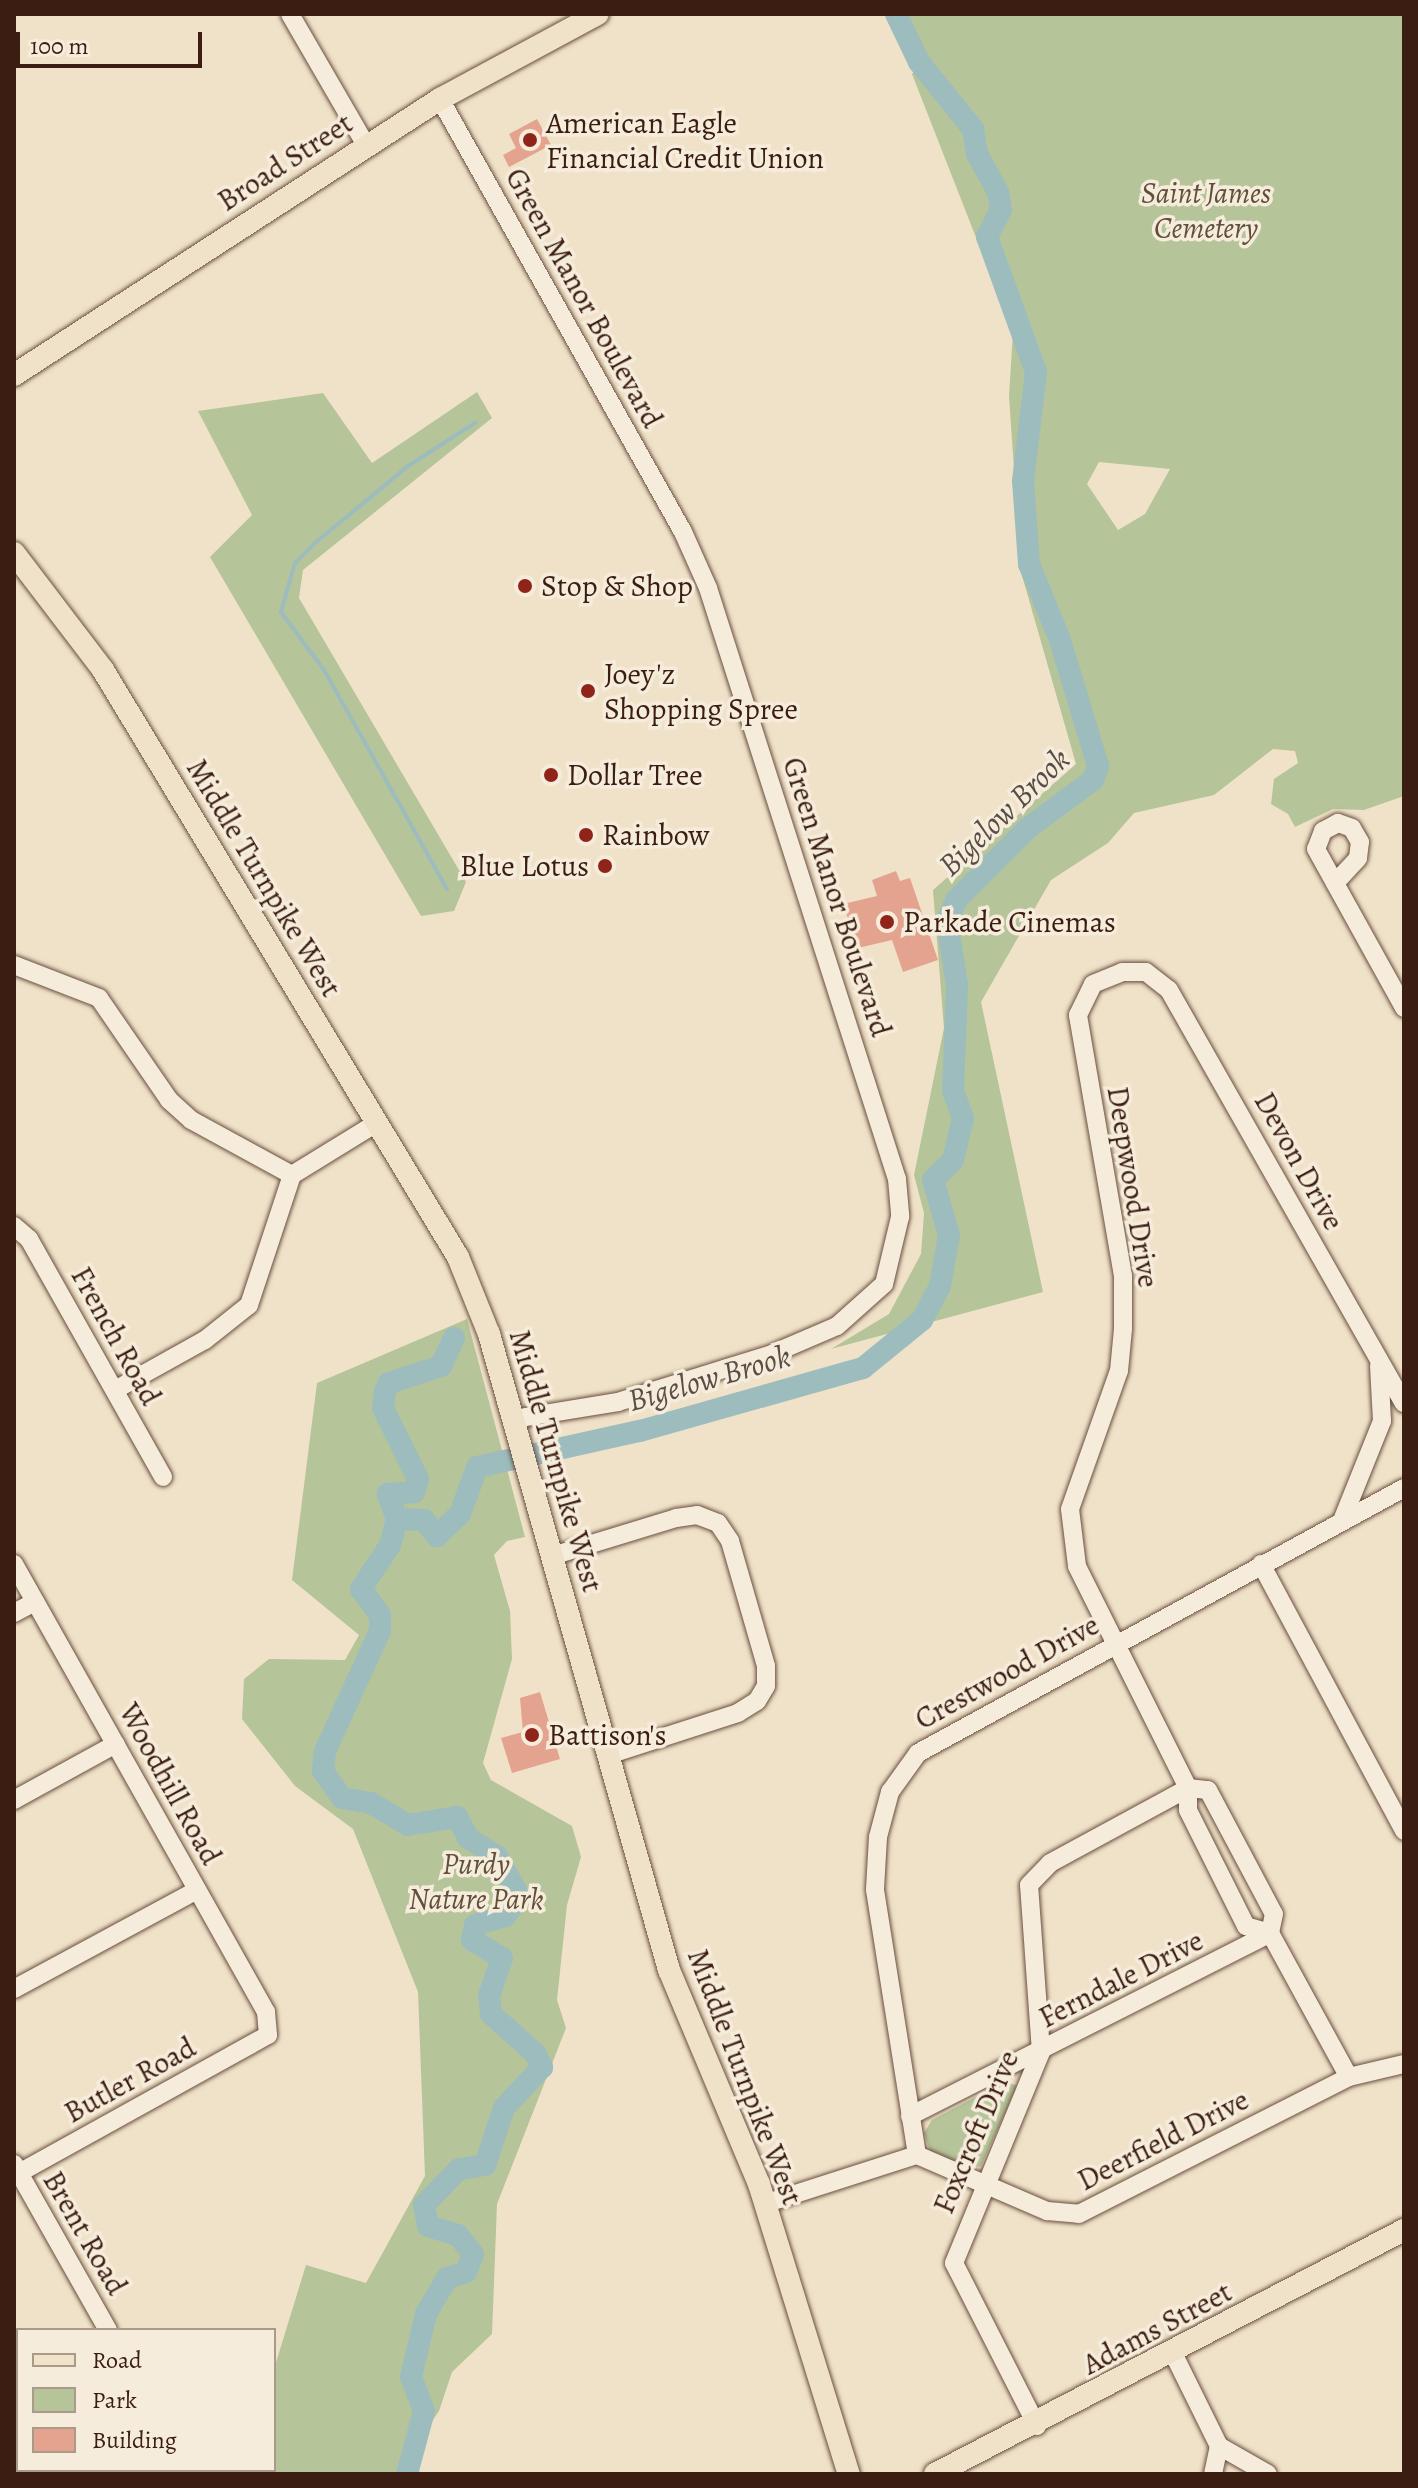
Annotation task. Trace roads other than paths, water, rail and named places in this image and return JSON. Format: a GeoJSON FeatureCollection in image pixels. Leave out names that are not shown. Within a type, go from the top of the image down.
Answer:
{"type":"FeatureCollection","features":[{"type":"Feature","properties":{"kind":"main road","name":"Broad Street"},"geometry":{"type":"LineString","coordinates":[[14,375],[440,99],[598,14]]}},
{"type":"Feature","properties":{"kind":"main road","name":"Middle Turnpike West"},"geometry":{"type":"LineString","coordinates":[[14,553],[103,670],[458,1257],[514,1419],[669,1970],[764,2204],[849,2474]]}},
{"type":"Feature","properties":{"kind":"main road","name":"Adams Street"},"geometry":{"type":"LineString","coordinates":[[935,2474],[1037,2426],[1404,2230]]}},
{"type":"Feature","properties":{"kind":"street"},"geometry":{"type":"LineString","coordinates":[[290,14],[366,145]]}},
{"type":"Feature","properties":{"kind":"street","name":"Green Manor Boulevard"},"geometry":{"type":"LineString","coordinates":[[440,99],[683,532],[708,588],[897,1179],[900,1217],[884,1284],[837,1326],[772,1354],[618,1402],[514,1419]]}},
{"type":"Feature","properties":{"kind":"street"},"geometry":{"type":"LineString","coordinates":[[1335,883],[1404,1008]]}},
{"type":"Feature","properties":{"kind":"street"},"geometry":{"type":"LineString","coordinates":[[14,965],[99,998],[169,1100],[191,1120],[292,1175]]}},
{"type":"Feature","properties":{"kind":"street","name":"Deepwood Drive"},"geometry":{"type":"LineString","coordinates":[[1169,990],[1146,972],[1122,972],[1093,984],[1078,1015],[1123,1276],[1123,1329],[1119,1371],[1070,1509],[1077,1566],[1188,1788],[1188,1810],[1246,1926],[1270,1933]]}},
{"type":"Feature","properties":{"kind":"street","name":"Devon Drive"},"geometry":{"type":"LineString","coordinates":[[1169,990],[1404,1403]]}},
{"type":"Feature","properties":{"kind":"street"},"geometry":{"type":"LineString","coordinates":[[115,1390],[205,1340],[249,1305],[292,1175],[378,1122]]}},
{"type":"Feature","properties":{"kind":"street","name":"French Road"},"geometry":{"type":"LineString","coordinates":[[14,1226],[29,1239],[163,1477]]}},
{"type":"Feature","properties":{"kind":"street","name":"Devon Drive"},"geometry":{"type":"LineString","coordinates":[[1343,1518],[1382,1421],[1378,1361]]}},
{"type":"Feature","properties":{"kind":"street","name":"Crestwood Drive"},"geometry":{"type":"LineString","coordinates":[[917,2155],[875,1889],[878,1837],[890,1792],[918,1753],[947,1733],[1404,1488]]}},
{"type":"Feature","properties":{"kind":"street"},"geometry":{"type":"LineString","coordinates":[[552,1556],[676,1518],[697,1515],[718,1523],[730,1541],[762,1652],[766,1686],[757,1701],[738,1713],[608,1755]]}},
{"type":"Feature","properties":{"kind":"street","name":"Woodhill Road"},"geometry":{"type":"LineString","coordinates":[[14,1564],[266,2012],[268,2035]]}},
{"type":"Feature","properties":{"kind":"street"},"geometry":{"type":"LineString","coordinates":[[1261,1564],[1404,1831]]}},
{"type":"Feature","properties":{"kind":"street"},"geometry":{"type":"LineString","coordinates":[[14,1613],[35,1602]]}},
{"type":"Feature","properties":{"kind":"street"},"geometry":{"type":"LineString","coordinates":[[14,1800],[116,1744]]}},
{"type":"Feature","properties":{"kind":"street","name":"Deepwood Drive"},"geometry":{"type":"LineString","coordinates":[[1188,1788],[1208,1790],[1274,1914],[1270,1933],[1349,2077]]}},
{"type":"Feature","properties":{"kind":"street","name":"Foxcroft Drive"},"geometry":{"type":"LineString","coordinates":[[1037,2426],[954,2263],[983,2185],[1041,2052],[1029,1885],[1050,1863],[1188,1788]]}},
{"type":"Feature","properties":{"kind":"street"},"geometry":{"type":"LineString","coordinates":[[14,1989],[197,1890]]}},
{"type":"Feature","properties":{"kind":"street","name":"Ferndale Drive"},"geometry":{"type":"LineString","coordinates":[[910,2116],[1270,1933]]}},
{"type":"Feature","properties":{"kind":"street","name":"Butler Road"},"geometry":{"type":"LineString","coordinates":[[16,2169],[268,2035]]}},
{"type":"Feature","properties":{"kind":"street","name":"Deerfield Drive"},"geometry":{"type":"LineString","coordinates":[[917,2155],[1047,2211],[1079,2214],[1349,2077],[1404,2064]]}},
{"type":"Feature","properties":{"kind":"street"},"geometry":{"type":"LineString","coordinates":[[764,2204],[917,2155]]}},
{"type":"Feature","properties":{"kind":"street","name":"Brent Road"},"geometry":{"type":"LineString","coordinates":[[16,2169],[107,2328]]}},
{"type":"Feature","properties":{"kind":"street"},"geometry":{"type":"LineString","coordinates":[[1173,2353],[1219,2446],[1268,2474]]}},
{"type":"Feature","properties":{"kind":"street"},"geometry":{"type":"LineString","coordinates":[[1213,2474],[1219,2446]]}},
{"type":"Feature","properties":{"kind":"waterway","name":"Bigelow Brook"},"geometry":{"type":"LineString","coordinates":[[397,1519],[424,1520],[437,1536],[460,1514],[477,1467],[640,1431],[863,1368],[922,1320],[940,1286],[949,1235],[933,1180],[953,1160],[963,1118],[953,1091],[957,985],[947,921],[957,899],[1028,828],[1093,780],[1098,766],[1060,640],[1029,564],[1023,481],[1036,372],[987,237],[1001,210],[998,192],[977,154],[973,129],[919,62],[896,14]]}},
{"type":"Feature","properties":{"kind":"waterway"},"geometry":{"type":"LineString","coordinates":[[447,889],[324,670],[281,612],[295,563],[315,543],[408,466],[475,423]]}},
{"type":"Feature","properties":{"kind":"waterway"},"geometry":{"type":"LineString","coordinates":[[397,1519],[388,1494],[414,1492],[418,1479],[383,1408],[385,1391],[389,1383],[441,1366],[454,1338]]}},
{"type":"Feature","properties":{"kind":"waterway","name":"Bigelow Brook"},"geometry":{"type":"LineString","coordinates":[[397,1519],[390,1545],[361,1589],[380,1615],[380,1631],[325,1751],[323,1771],[342,1798],[371,1803],[408,1825],[457,1817],[468,1838],[497,1856],[516,1890],[513,1906],[505,1916],[475,1925],[472,1940],[502,1958],[489,1995],[491,2014],[535,2053],[542,2067],[504,2108],[485,2165],[459,2169],[424,2205],[428,2226],[458,2235],[473,2254],[466,2272],[447,2278],[426,2314],[411,2377],[424,2411],[407,2474]]}},
{"type":"Feature","properties":{"kind":"place","name":"American Eagle Financial Credit Union"},"geometry":{"type":"Point","coordinates":[530,140]}},
{"type":"Feature","properties":{"kind":"place","name":"Stop & Shop"},"geometry":{"type":"Point","coordinates":[525,586]}},
{"type":"Feature","properties":{"kind":"place","name":"Joey'z Shopping Spree"},"geometry":{"type":"Point","coordinates":[588,691]}},
{"type":"Feature","properties":{"kind":"place","name":"Dollar Tree"},"geometry":{"type":"Point","coordinates":[551,775]}},
{"type":"Feature","properties":{"kind":"place","name":"Rainbow"},"geometry":{"type":"Point","coordinates":[586,835]}},
{"type":"Feature","properties":{"kind":"place","name":"Blue Lotus"},"geometry":{"type":"Point","coordinates":[605,866]}},
{"type":"Feature","properties":{"kind":"place","name":"Parkade Cinemas"},"geometry":{"type":"Point","coordinates":[887,922]}},
{"type":"Feature","properties":{"kind":"place","name":"Battison's"},"geometry":{"type":"Point","coordinates":[532,1735]}},
{"type":"Feature","properties":{"kind":"park label","name":"Saint James Cemetery"},"geometry":{"type":"Point","coordinates":[1206,210]}},
{"type":"Feature","properties":{"kind":"park label","name":"Purdy Nature Park"},"geometry":{"type":"Point","coordinates":[476,1881]}}]}
